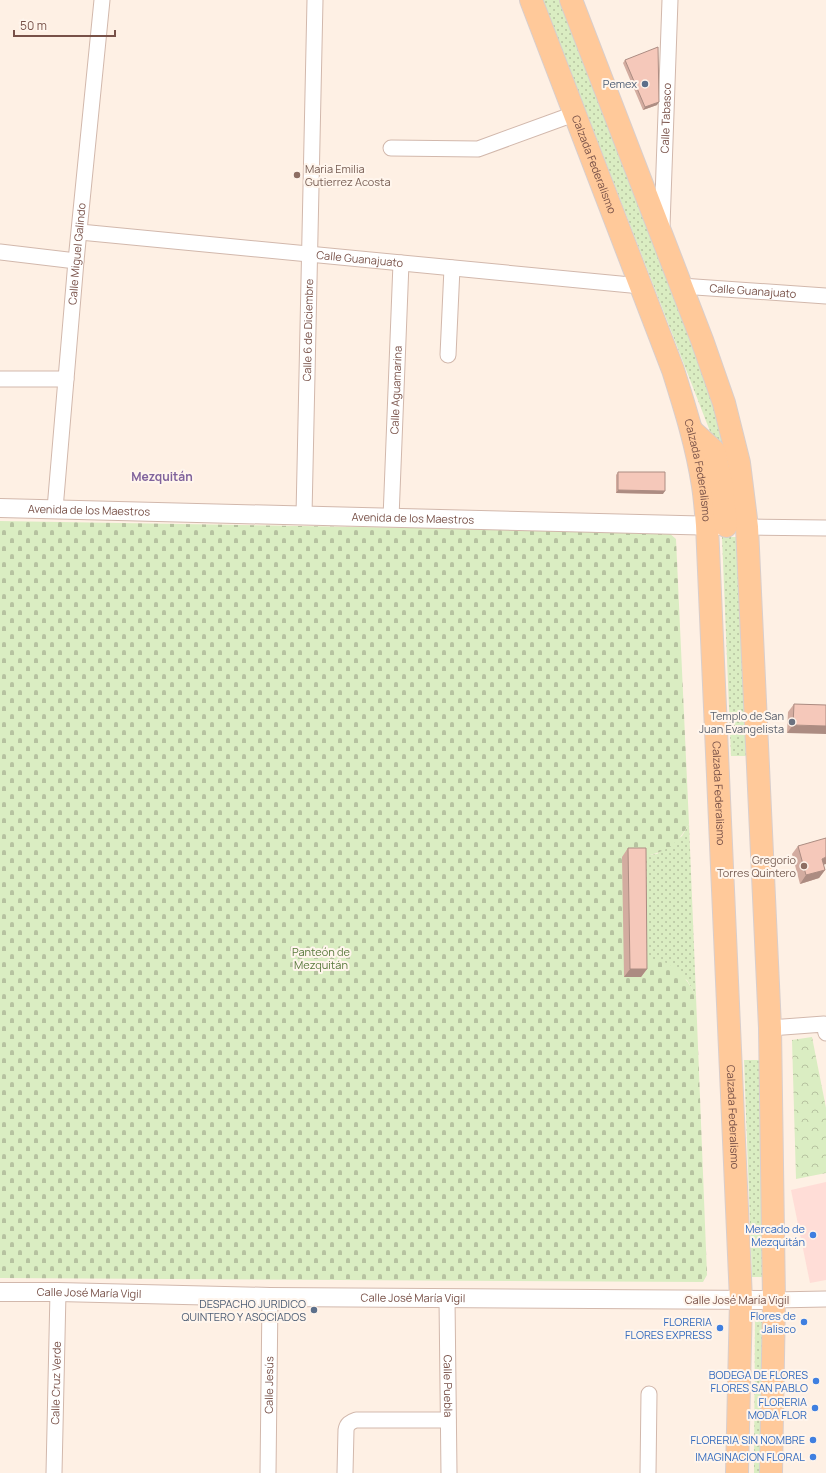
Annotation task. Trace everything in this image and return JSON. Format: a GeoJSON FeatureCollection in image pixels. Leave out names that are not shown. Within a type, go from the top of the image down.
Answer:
{"type":"FeatureCollection","features":[{"type":"Feature","properties":{"kind":"main road","name":"Calzada Federalismo"},"geometry":{"type":"LineString","coordinates":[[531,0],[673,370],[692,431],[703,486],[717,526],[740,1300],[737,1473]]}},
{"type":"Feature","properties":{"kind":"main road"},"geometry":{"type":"LineString","coordinates":[[571,0],[662,235],[724,403],[739,463],[747,527],[770,1028],[774,1300],[771,1473]]}},
{"type":"Feature","properties":{"kind":"street","name":"Calle Miguel Galindo"},"geometry":{"type":"LineString","coordinates":[[55,509],[76,261],[102,0]]}},
{"type":"Feature","properties":{"kind":"street","name":"Calle 6 de Diciembre"},"geometry":{"type":"LineString","coordinates":[[304,515],[315,0]]}},
{"type":"Feature","properties":{"kind":"street","name":"Calle Tabasco"},"geometry":{"type":"LineString","coordinates":[[662,235],[670,0]]}},
{"type":"Feature","properties":{"kind":"street"},"geometry":{"type":"LineString","coordinates":[[391,148],[478,149],[574,114]]}},
{"type":"Feature","properties":{"kind":"street","name":"Calle Guanajuato"},"geometry":{"type":"LineString","coordinates":[[80,232],[641,286]]}},
{"type":"Feature","properties":{"kind":"street"},"geometry":{"type":"LineString","coordinates":[[0,252],[76,261]]}},
{"type":"Feature","properties":{"kind":"street","name":"Calle Aguamarina"},"geometry":{"type":"LineString","coordinates":[[390,518],[401,263]]}},
{"type":"Feature","properties":{"kind":"street"},"geometry":{"type":"LineString","coordinates":[[448,355],[452,268]]}},
{"type":"Feature","properties":{"kind":"street","name":"Calle Guanajuato"},"geometry":{"type":"LineString","coordinates":[[681,286],[826,296]]}},
{"type":"Feature","properties":{"kind":"street"},"geometry":{"type":"LineString","coordinates":[[0,379],[66,379]]}},
{"type":"Feature","properties":{"kind":"street","name":"Avenida de los Maestros"},"geometry":{"type":"LineString","coordinates":[[0,508],[826,528]]}},
{"type":"Feature","properties":{"kind":"street"},"geometry":{"type":"LineString","coordinates":[[770,1028],[824,1024],[826,1033]]}},
{"type":"Feature","properties":{"kind":"street","name":"Calle José María Vigil"},"geometry":{"type":"LineString","coordinates":[[0,1292],[447,1299],[826,1299]]}},
{"type":"Feature","properties":{"kind":"street","name":"Calle Cruz Verde"},"geometry":{"type":"LineString","coordinates":[[54,1473],[58,1292]]}},
{"type":"Feature","properties":{"kind":"street","name":"Calle Jesús"},"geometry":{"type":"LineString","coordinates":[[268,1473],[270,1297]]}},
{"type":"Feature","properties":{"kind":"street","name":"Calle Puebla"},"geometry":{"type":"LineString","coordinates":[[447,1299],[449,1473]]}},
{"type":"Feature","properties":{"kind":"street"},"geometry":{"type":"LineString","coordinates":[[648,1473],[649,1394]]}},
{"type":"Feature","properties":{"kind":"street"},"geometry":{"type":"LineString","coordinates":[[345,1473],[346,1430],[347,1425],[351,1422],[356,1420],[448,1420]]}},
{"type":"Feature","properties":{"kind":"shaded area","name":"Mercado de Mezquitán"},"geometry":{"type":"Polygon","coordinates":[[[826,1182],[826,1280],[810,1283],[791,1190],[826,1182]]]}},
{"type":"Feature","properties":{"kind":"green space"},"geometry":{"type":"Polygon","coordinates":[[[543,0],[562,0],[714,399],[727,450],[718,452],[543,0]]]}},
{"type":"Feature","properties":{"kind":"green space","name":"Panteón de Mezquitán"},"geometry":{"type":"Polygon","coordinates":[[[0,521],[668,532],[676,539],[689,824],[679,838],[669,847],[663,851],[640,857],[641,961],[660,961],[672,966],[686,979],[696,996],[707,1275],[703,1282],[0,1278],[0,521]]]}},
{"type":"Feature","properties":{"kind":"green space"},"geometry":{"type":"Polygon","coordinates":[[[722,537],[737,537],[746,756],[731,756],[722,537]]]}},
{"type":"Feature","properties":{"kind":"green space"},"geometry":{"type":"Polygon","coordinates":[[[689,824],[696,996],[687,980],[641,961],[640,856],[657,854],[682,836],[689,824]]]}},
{"type":"Feature","properties":{"kind":"green space"},"geometry":{"type":"Polygon","coordinates":[[[812,1037],[826,1108],[826,1173],[796,1179],[792,1040],[812,1037]]]}},
{"type":"Feature","properties":{"kind":"green space"},"geometry":{"type":"Polygon","coordinates":[[[744,1060],[761,1060],[770,1277],[752,1277],[744,1060]]]}},
{"type":"Feature","properties":{"kind":"green space"},"geometry":{"type":"Polygon","coordinates":[[[755,1314],[770,1314],[769,1473],[754,1473],[755,1314]]]}},
{"type":"Feature","properties":{"kind":"building","name":"Pemex"},"geometry":{"type":"Polygon","coordinates":[[[658,47],[659,102],[645,107],[625,60],[658,47]]]}},
{"type":"Feature","properties":{"kind":"building"},"geometry":{"type":"Polygon","coordinates":[[[618,472],[665,472],[665,491],[618,490],[618,472]]]}},
{"type":"Feature","properties":{"kind":"building"},"geometry":{"type":"Polygon","coordinates":[[[794,704],[826,705],[826,726],[793,725],[794,704]]]}},
{"type":"Feature","properties":{"kind":"building"},"geometry":{"type":"Polygon","coordinates":[[[826,838],[826,857],[822,859],[825,870],[806,875],[798,846],[826,838]]]}},
{"type":"Feature","properties":{"kind":"building"},"geometry":{"type":"Polygon","coordinates":[[[628,848],[646,848],[647,969],[630,969],[628,848]]]}},
{"type":"Feature","properties":{"kind":"place","name":"Pemex"},"geometry":{"type":"Point","coordinates":[645,84]}},
{"type":"Feature","properties":{"kind":"place","name":"Maria Emilia Gutierrez Acosta"},"geometry":{"type":"Point","coordinates":[297,175]}},
{"type":"Feature","properties":{"kind":"place","name":"Templo de San Juan Evangelista"},"geometry":{"type":"Point","coordinates":[792,722]}},
{"type":"Feature","properties":{"kind":"place","name":"Gregorio Torres Quintero"},"geometry":{"type":"Point","coordinates":[804,866]}},
{"type":"Feature","properties":{"kind":"place","name":"Mercado de Mezquitán"},"geometry":{"type":"Point","coordinates":[813,1235]}},
{"type":"Feature","properties":{"kind":"place","name":"DESPACHO JURIDICO QUINTERO Y ASOCIADOS"},"geometry":{"type":"Point","coordinates":[314,1310]}},
{"type":"Feature","properties":{"kind":"place","name":"Flores de Jalisco"},"geometry":{"type":"Point","coordinates":[804,1322]}},
{"type":"Feature","properties":{"kind":"place","name":"FLORERIA FLORES EXPRESS"},"geometry":{"type":"Point","coordinates":[720,1328]}},
{"type":"Feature","properties":{"kind":"place","name":"BODEGA DE FLORES FLORES SAN PABLO"},"geometry":{"type":"Point","coordinates":[816,1381]}},
{"type":"Feature","properties":{"kind":"place","name":"FLORERIA MODA FLOR"},"geometry":{"type":"Point","coordinates":[815,1408]}},
{"type":"Feature","properties":{"kind":"place","name":"FLORERIA SIN NOMBRE"},"geometry":{"type":"Point","coordinates":[813,1440]}},
{"type":"Feature","properties":{"kind":"place","name":"IMAGINACION FLORAL"},"geometry":{"type":"Point","coordinates":[813,1457]}},
{"type":"Feature","properties":{"kind":"district","name":"Mezquitán"},"geometry":{"type":"Point","coordinates":[162,477]}}]}
